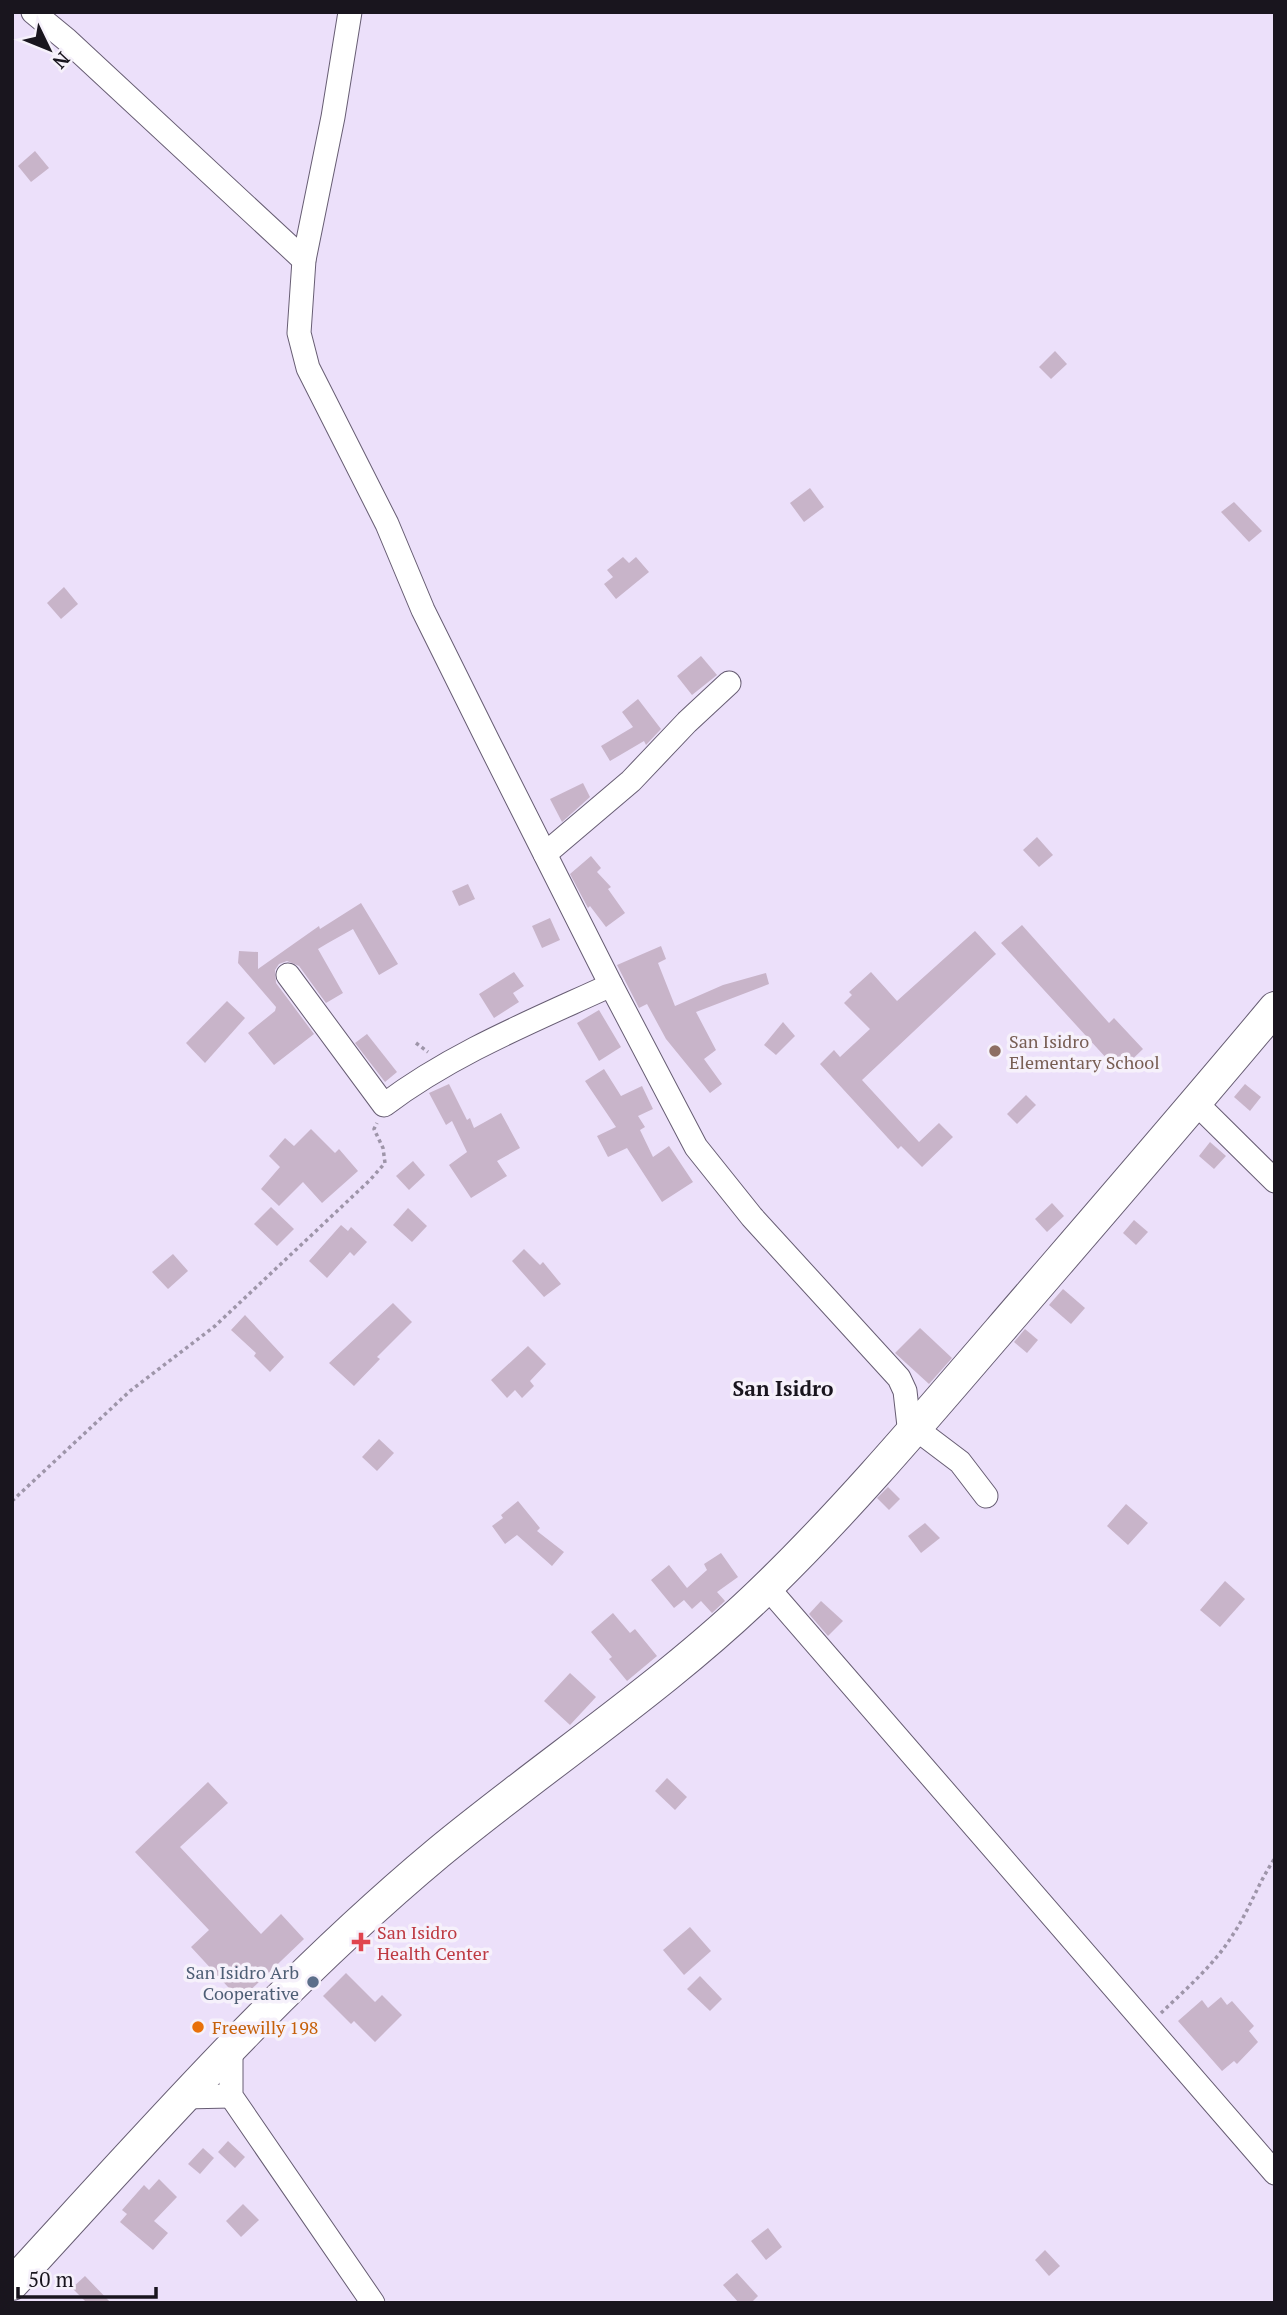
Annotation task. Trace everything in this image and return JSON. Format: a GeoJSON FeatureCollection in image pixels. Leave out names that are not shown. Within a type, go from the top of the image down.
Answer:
{"type":"FeatureCollection","features":[{"type":"Feature","properties":{"kind":"street"},"geometry":{"type":"LineString","coordinates":[[33,12],[67,40],[303,260]]}},
{"type":"Feature","properties":{"kind":"street"},"geometry":{"type":"LineString","coordinates":[[349,12],[334,117],[303,260],[299,333],[309,368],[387,524],[423,610],[611,985],[696,1147],[752,1217],[899,1378],[905,1391],[912,1431],[960,1462],[986,1496]]}},
{"type":"Feature","properties":{"kind":"street"},"geometry":{"type":"LineString","coordinates":[[545,854],[603,807],[729,683]]}},
{"type":"Feature","properties":{"kind":"street"},"geometry":{"type":"LineString","coordinates":[[288,975],[384,1105],[407,1087],[456,1057],[611,985]]}},
{"type":"Feature","properties":{"kind":"street"},"geometry":{"type":"LineString","coordinates":[[12,2284],[231,2046],[302,1976],[436,1855],[679,1666],[767,1587],[912,1431],[1275,1008]]}},
{"type":"Feature","properties":{"kind":"street"},"geometry":{"type":"LineString","coordinates":[[1196,1103],[1275,1181]]}},
{"type":"Feature","properties":{"kind":"street"},"geometry":{"type":"LineString","coordinates":[[767,1587],[1275,2173]]}},
{"type":"Feature","properties":{"kind":"street"},"geometry":{"type":"LineString","coordinates":[[231,2046],[231,2096],[373,2303]]}},
{"type":"Feature","properties":{"kind":"street"},"geometry":{"type":"LineString","coordinates":[[183,2097],[231,2096]]}},
{"type":"Feature","properties":{"kind":"path"},"geometry":{"type":"LineString","coordinates":[[12,1501],[130,1391],[215,1326],[385,1163],[383,1147],[374,1129],[384,1105]]}},
{"type":"Feature","properties":{"kind":"path"},"geometry":{"type":"LineString","coordinates":[[1147,2026],[1191,1984],[1232,1936],[1260,1880],[1275,1858]]}},
{"type":"Feature","properties":{"kind":"building"},"geometry":{"type":"Polygon","coordinates":[[[35,151],[49,168],[31,182],[18,166],[35,151]]]}},
{"type":"Feature","properties":{"kind":"building"},"geometry":{"type":"Polygon","coordinates":[[[1055,351],[1067,364],[1051,379],[1039,367],[1055,351]]]}},
{"type":"Feature","properties":{"kind":"building"},"geometry":{"type":"Polygon","coordinates":[[[810,488],[824,507],[804,522],[790,503],[810,488]]]}},
{"type":"Feature","properties":{"kind":"building"},"geometry":{"type":"Polygon","coordinates":[[[1234,502],[1262,531],[1249,542],[1221,512],[1234,502]]]}},
{"type":"Feature","properties":{"kind":"building"},"geometry":{"type":"Polygon","coordinates":[[[623,557],[629,563],[636,557],[649,572],[616,599],[604,584],[613,577],[607,570],[623,557]]]}},
{"type":"Feature","properties":{"kind":"building"},"geometry":{"type":"Polygon","coordinates":[[[64,587],[78,604],[61,619],[47,603],[64,587]]]}},
{"type":"Feature","properties":{"kind":"building"},"geometry":{"type":"Polygon","coordinates":[[[701,656],[717,675],[692,695],[677,676],[701,656]]]}},
{"type":"Feature","properties":{"kind":"building"},"geometry":{"type":"Polygon","coordinates":[[[638,699],[661,729],[646,745],[644,741],[610,761],[601,746],[633,727],[622,712],[638,699]]]}},
{"type":"Feature","properties":{"kind":"building"},"geometry":{"type":"Polygon","coordinates":[[[583,783],[590,797],[562,822],[550,799],[583,783]]]}},
{"type":"Feature","properties":{"kind":"building"},"geometry":{"type":"Polygon","coordinates":[[[1037,837],[1053,855],[1039,867],[1023,850],[1037,837]]]}},
{"type":"Feature","properties":{"kind":"building"},"geometry":{"type":"Polygon","coordinates":[[[591,856],[601,868],[597,872],[611,887],[608,889],[625,913],[606,927],[590,906],[588,908],[570,874],[591,856]]]}},
{"type":"Feature","properties":{"kind":"building"},"geometry":{"type":"Polygon","coordinates":[[[468,884],[475,899],[459,906],[452,891],[468,884]]]}},
{"type":"Feature","properties":{"kind":"building"},"geometry":{"type":"Polygon","coordinates":[[[361,903],[398,964],[379,975],[353,929],[318,949],[343,993],[326,1003],[299,966],[287,961],[279,964],[275,970],[276,983],[314,1034],[274,1065],[248,1033],[275,1011],[276,1007],[238,963],[239,951],[258,952],[258,969],[319,926],[320,929],[361,903]]]}},
{"type":"Feature","properties":{"kind":"building"},"geometry":{"type":"Polygon","coordinates":[[[550,918],[560,940],[542,948],[532,926],[550,918]]]}},
{"type":"Feature","properties":{"kind":"building"},"geometry":{"type":"Polygon","coordinates":[[[1022,925],[1109,1023],[1114,1018],[1143,1049],[1119,1072],[1001,943],[1022,925]]]}},
{"type":"Feature","properties":{"kind":"building"},"geometry":{"type":"Polygon","coordinates":[[[975,931],[996,954],[862,1080],[919,1142],[939,1123],[953,1137],[922,1167],[901,1146],[898,1149],[820,1064],[834,1050],[840,1057],[870,1029],[844,1003],[852,995],[849,992],[871,972],[897,1001],[975,931]]]}},
{"type":"Feature","properties":{"kind":"building"},"geometry":{"type":"Polygon","coordinates":[[[661,946],[666,959],[658,963],[675,1006],[723,985],[766,973],[769,984],[696,1012],[716,1050],[704,1059],[722,1084],[710,1093],[666,1039],[647,1004],[639,1008],[617,965],[661,946]]]}},
{"type":"Feature","properties":{"kind":"building"},"geometry":{"type":"Polygon","coordinates":[[[514,972],[524,986],[513,993],[519,1002],[494,1018],[479,994],[514,972]]]}},
{"type":"Feature","properties":{"kind":"building"},"geometry":{"type":"Polygon","coordinates":[[[227,1001],[245,1018],[205,1063],[186,1043],[227,1001]]]}},
{"type":"Feature","properties":{"kind":"building"},"geometry":{"type":"Polygon","coordinates":[[[599,1010],[621,1047],[599,1061],[577,1023],[599,1010]]]}},
{"type":"Feature","properties":{"kind":"building"},"geometry":{"type":"Polygon","coordinates":[[[783,1022],[795,1036],[776,1055],[764,1045],[783,1022]]]}},
{"type":"Feature","properties":{"kind":"building"},"geometry":{"type":"Polygon","coordinates":[[[367,1034],[397,1072],[385,1082],[355,1043],[367,1034]]]}},
{"type":"Feature","properties":{"kind":"building"},"geometry":{"type":"Polygon","coordinates":[[[604,1069],[621,1096],[642,1086],[653,1109],[638,1116],[645,1127],[640,1130],[653,1157],[669,1146],[693,1182],[662,1202],[627,1148],[608,1157],[597,1136],[616,1127],[585,1081],[604,1069]]]}},
{"type":"Feature","properties":{"kind":"building"},"geometry":{"type":"Polygon","coordinates":[[[449,1084],[467,1120],[470,1118],[474,1128],[501,1113],[520,1148],[497,1161],[507,1176],[471,1198],[449,1165],[467,1152],[452,1121],[446,1125],[429,1093],[449,1084]]]}},
{"type":"Feature","properties":{"kind":"building"},"geometry":{"type":"Polygon","coordinates":[[[1245,1084],[1261,1097],[1250,1111],[1234,1097],[1245,1084]]]}},
{"type":"Feature","properties":{"kind":"building"},"geometry":{"type":"Polygon","coordinates":[[[1026,1095],[1036,1105],[1017,1124],[1007,1114],[1026,1095]]]}},
{"type":"Feature","properties":{"kind":"building"},"geometry":{"type":"Polygon","coordinates":[[[311,1129],[335,1153],[339,1149],[358,1171],[322,1203],[303,1182],[279,1206],[261,1189],[280,1167],[269,1156],[285,1138],[294,1146],[311,1129]]]}},
{"type":"Feature","properties":{"kind":"building"},"geometry":{"type":"Polygon","coordinates":[[[1210,1142],[1226,1156],[1214,1169],[1199,1156],[1210,1142]]]}},
{"type":"Feature","properties":{"kind":"building"},"geometry":{"type":"Polygon","coordinates":[[[413,1161],[425,1175],[409,1190],[396,1176],[413,1161]]]}},
{"type":"Feature","properties":{"kind":"building"},"geometry":{"type":"Polygon","coordinates":[[[1052,1203],[1064,1216],[1047,1232],[1035,1219],[1052,1203]]]}},
{"type":"Feature","properties":{"kind":"building"},"geometry":{"type":"Polygon","coordinates":[[[271,1207],[294,1229],[277,1246],[254,1224],[271,1207]]]}},
{"type":"Feature","properties":{"kind":"building"},"geometry":{"type":"Polygon","coordinates":[[[408,1208],[427,1226],[412,1242],[393,1225],[408,1208]]]}},
{"type":"Feature","properties":{"kind":"building"},"geometry":{"type":"Polygon","coordinates":[[[1134,1220],[1148,1232],[1136,1245],[1123,1233],[1134,1220]]]}},
{"type":"Feature","properties":{"kind":"building"},"geometry":{"type":"Polygon","coordinates":[[[341,1225],[348,1231],[351,1227],[367,1242],[354,1256],[350,1252],[327,1278],[309,1261],[341,1225]]]}},
{"type":"Feature","properties":{"kind":"building"},"geometry":{"type":"Polygon","coordinates":[[[524,1249],[540,1265],[543,1262],[561,1284],[544,1297],[512,1261],[524,1249]]]}},
{"type":"Feature","properties":{"kind":"building"},"geometry":{"type":"Polygon","coordinates":[[[173,1254],[188,1271],[168,1289],[152,1272],[173,1254]]]}},
{"type":"Feature","properties":{"kind":"building"},"geometry":{"type":"Polygon","coordinates":[[[1063,1289],[1085,1308],[1071,1324],[1049,1305],[1063,1289]]]}},
{"type":"Feature","properties":{"kind":"building"},"geometry":{"type":"Polygon","coordinates":[[[393,1303],[412,1322],[377,1357],[380,1359],[354,1386],[329,1363],[393,1303]]]}},
{"type":"Feature","properties":{"kind":"building"},"geometry":{"type":"Polygon","coordinates":[[[245,1315],[284,1357],[270,1372],[254,1356],[256,1353],[231,1330],[245,1315]]]}},
{"type":"Feature","properties":{"kind":"building"},"geometry":{"type":"Polygon","coordinates":[[[920,1328],[952,1358],[929,1384],[895,1353],[920,1328]]]}},
{"type":"Feature","properties":{"kind":"building"},"geometry":{"type":"Polygon","coordinates":[[[1025,1329],[1038,1340],[1027,1353],[1014,1342],[1025,1329]]]}},
{"type":"Feature","properties":{"kind":"building"},"geometry":{"type":"Polygon","coordinates":[[[528,1346],[546,1364],[530,1381],[534,1386],[522,1398],[515,1390],[507,1398],[491,1380],[528,1346]]]}},
{"type":"Feature","properties":{"kind":"building"},"geometry":{"type":"Polygon","coordinates":[[[379,1439],[394,1453],[377,1471],[362,1457],[379,1439]]]}},
{"type":"Feature","properties":{"kind":"building"},"geometry":{"type":"Polygon","coordinates":[[[888,1487],[900,1499],[889,1510],[877,1498],[888,1487]]]}},
{"type":"Feature","properties":{"kind":"building"},"geometry":{"type":"Polygon","coordinates":[[[518,1501],[540,1528],[537,1531],[564,1552],[552,1566],[517,1535],[505,1544],[492,1526],[518,1501]]]}},
{"type":"Feature","properties":{"kind":"building"},"geometry":{"type":"Polygon","coordinates":[[[1126,1504],[1148,1523],[1128,1545],[1107,1526],[1126,1504]]]}},
{"type":"Feature","properties":{"kind":"building"},"geometry":{"type":"Polygon","coordinates":[[[925,1523],[940,1538],[921,1553],[908,1536],[925,1523]]]}},
{"type":"Feature","properties":{"kind":"building"},"geometry":{"type":"Polygon","coordinates":[[[721,1553],[738,1577],[717,1592],[725,1601],[712,1613],[701,1601],[692,1609],[684,1600],[674,1608],[651,1580],[669,1565],[687,1588],[707,1570],[704,1564],[721,1553]]]}},
{"type":"Feature","properties":{"kind":"building"},"geometry":{"type":"Polygon","coordinates":[[[1225,1581],[1245,1599],[1220,1627],[1200,1610],[1225,1581]]]}},
{"type":"Feature","properties":{"kind":"building"},"geometry":{"type":"Polygon","coordinates":[[[821,1601],[843,1621],[828,1636],[809,1614],[821,1601]]]}},
{"type":"Feature","properties":{"kind":"building"},"geometry":{"type":"Polygon","coordinates":[[[613,1613],[630,1633],[635,1629],[657,1656],[627,1681],[609,1659],[612,1657],[591,1632],[613,1613]]]}},
{"type":"Feature","properties":{"kind":"building"},"geometry":{"type":"Polygon","coordinates":[[[570,1673],[596,1697],[570,1725],[544,1701],[570,1673]]]}},
{"type":"Feature","properties":{"kind":"building"},"geometry":{"type":"Polygon","coordinates":[[[667,1778],[687,1797],[675,1810],[655,1791],[667,1778]]]}},
{"type":"Feature","properties":{"kind":"building"},"geometry":{"type":"Polygon","coordinates":[[[208,1782],[228,1803],[180,1847],[261,1934],[281,1914],[304,1939],[240,2000],[191,1947],[209,1930],[135,1852],[208,1782]]]}},
{"type":"Feature","properties":{"kind":"building"},"geometry":{"type":"Polygon","coordinates":[[[690,1927],[711,1951],[684,1975],[663,1950],[690,1927]]]}},
{"type":"Feature","properties":{"kind":"building"},"geometry":{"type":"Polygon","coordinates":[[[346,1973],[375,2002],[382,1995],[402,2015],[375,2042],[354,2021],[351,2024],[323,1996],[346,1973]]]}},
{"type":"Feature","properties":{"kind":"building"},"geometry":{"type":"Polygon","coordinates":[[[700,1976],[722,1999],[710,2011],[687,1989],[700,1976]]]}},
{"type":"Feature","properties":{"kind":"building"},"geometry":{"type":"Polygon","coordinates":[[[1221,1997],[1227,2005],[1232,2001],[1254,2026],[1249,2031],[1258,2042],[1237,2064],[1234,2061],[1222,2071],[1178,2021],[1202,2000],[1208,2008],[1221,1997]]]}},
{"type":"Feature","properties":{"kind":"building"},"geometry":{"type":"Polygon","coordinates":[[[228,2141],[245,2157],[235,2168],[218,2152],[228,2141]]]}},
{"type":"Feature","properties":{"kind":"building"},"geometry":{"type":"Polygon","coordinates":[[[203,2148],[214,2158],[200,2174],[188,2164],[203,2148]]]}},
{"type":"Feature","properties":{"kind":"building"},"geometry":{"type":"Polygon","coordinates":[[[159,2179],[177,2197],[154,2221],[168,2233],[153,2250],[120,2222],[127,2214],[122,2210],[144,2185],[149,2190],[159,2179]]]}},
{"type":"Feature","properties":{"kind":"building"},"geometry":{"type":"Polygon","coordinates":[[[243,2204],[259,2220],[241,2237],[226,2221],[243,2204]]]}},
{"type":"Feature","properties":{"kind":"building"},"geometry":{"type":"Polygon","coordinates":[[[768,2228],[782,2247],[766,2260],[751,2241],[768,2228]]]}},
{"type":"Feature","properties":{"kind":"building"},"geometry":{"type":"Polygon","coordinates":[[[1045,2250],[1060,2266],[1049,2276],[1035,2260],[1045,2250]]]}},
{"type":"Feature","properties":{"kind":"building"},"geometry":{"type":"Polygon","coordinates":[[[737,2273],[758,2296],[751,2303],[739,2303],[723,2285],[737,2273]]]}},
{"type":"Feature","properties":{"kind":"building"},"geometry":{"type":"Polygon","coordinates":[[[85,2276],[111,2303],[87,2303],[72,2288],[85,2276]]]}},
{"type":"Feature","properties":{"kind":"place","name":"San Isidro Elementary School"},"geometry":{"type":"Point","coordinates":[995,1051]}},
{"type":"Feature","properties":{"kind":"place","name":"San Isidro Health Center"},"geometry":{"type":"Point","coordinates":[361,1942]}},
{"type":"Feature","properties":{"kind":"place","name":"San Isidro Arb Cooperative"},"geometry":{"type":"Point","coordinates":[313,1982]}},
{"type":"Feature","properties":{"kind":"place","name":"Freewilly 198"},"geometry":{"type":"Point","coordinates":[198,2027]}},
{"type":"Feature","properties":{"kind":"district","name":"San Isidro"},"geometry":{"type":"Point","coordinates":[783,1388]}}]}
